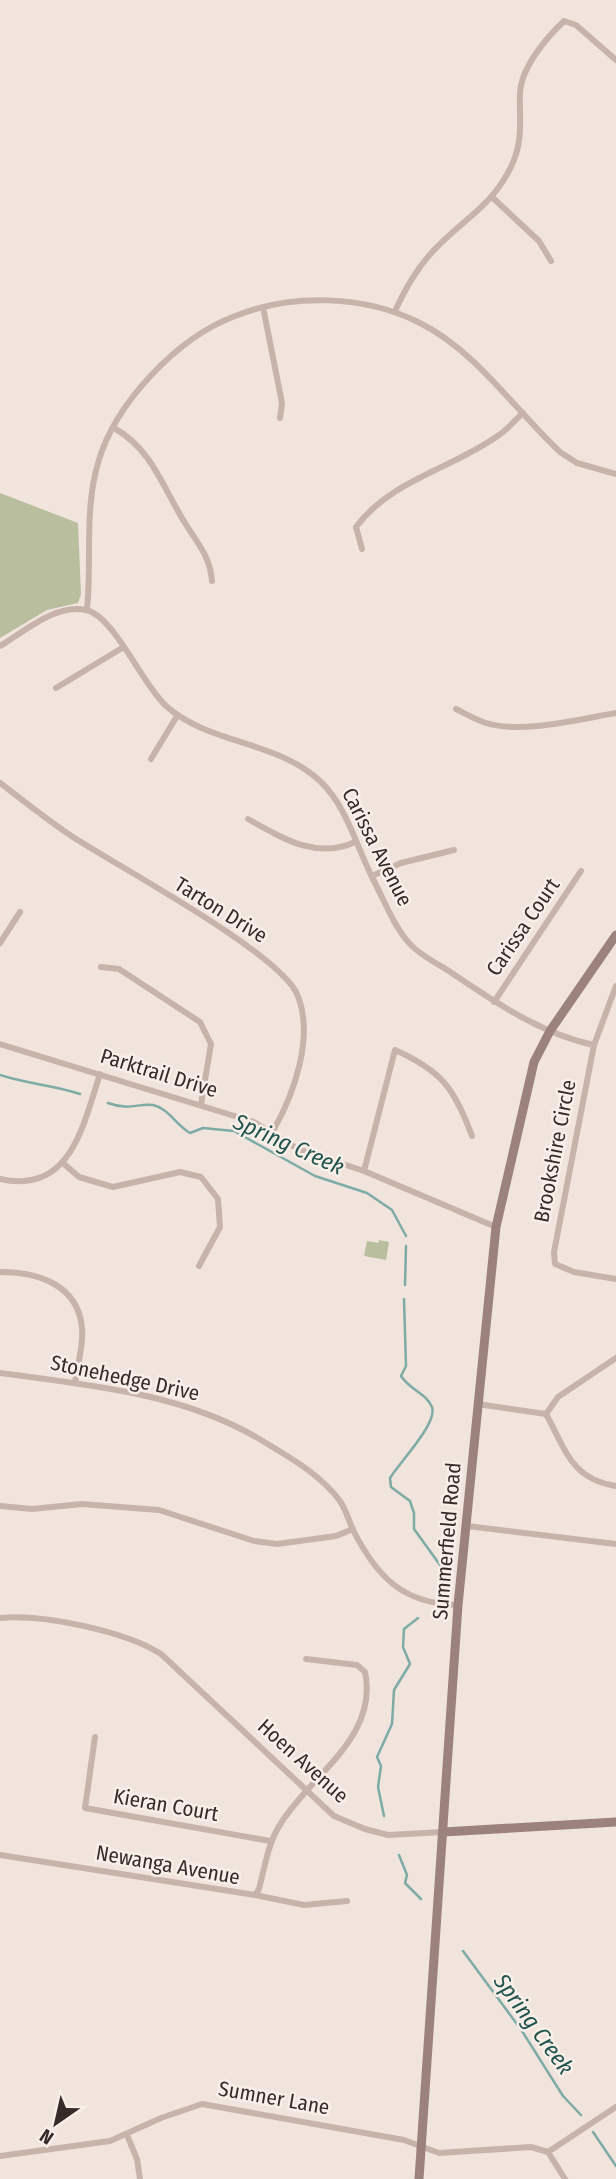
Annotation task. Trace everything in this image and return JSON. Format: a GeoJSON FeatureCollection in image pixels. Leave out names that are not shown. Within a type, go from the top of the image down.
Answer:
{"type":"FeatureCollection","features":[{"type":"Feature","properties":{"kind":"street"},"geometry":{"type":"LineString","coordinates":[[394,311],[422,264],[445,239],[493,198],[512,164],[519,143],[522,80],[553,32],[564,21],[576,25],[616,60]]}},
{"type":"Feature","properties":{"kind":"street"},"geometry":{"type":"LineString","coordinates":[[493,198],[540,241],[551,261]]}},
{"type":"Feature","properties":{"kind":"street"},"geometry":{"type":"LineString","coordinates":[[0,646],[55,613],[87,610],[89,505],[99,461],[114,428],[139,389],[186,345],[233,316],[263,307],[318,300],[355,303],[394,311],[422,324],[460,351],[552,445],[577,463],[616,474]]}},
{"type":"Feature","properties":{"kind":"street"},"geometry":{"type":"LineString","coordinates":[[263,307],[282,403],[279,418]]}},
{"type":"Feature","properties":{"kind":"street"},"geometry":{"type":"LineString","coordinates":[[362,549],[356,527],[375,504],[400,487],[500,435],[523,413]]}},
{"type":"Feature","properties":{"kind":"street"},"geometry":{"type":"LineString","coordinates":[[114,428],[135,442],[152,463],[185,524],[210,562],[212,581]]}},
{"type":"Feature","properties":{"kind":"street","name":"Carissa Avenue"},"geometry":{"type":"LineString","coordinates":[[87,610],[109,627],[150,691],[177,716],[200,728],[284,756],[310,774],[336,801],[372,876],[412,947],[495,1002],[568,1040],[594,1045]]}},
{"type":"Feature","properties":{"kind":"street"},"geometry":{"type":"LineString","coordinates":[[57,688],[122,648]]}},
{"type":"Feature","properties":{"kind":"street"},"geometry":{"type":"LineString","coordinates":[[456,709],[486,723],[506,727],[559,723],[616,714]]}},
{"type":"Feature","properties":{"kind":"street"},"geometry":{"type":"LineString","coordinates":[[151,759],[177,716]]}},
{"type":"Feature","properties":{"kind":"street","name":"Tarton Drive"},"geometry":{"type":"LineString","coordinates":[[0,783],[71,836],[257,952],[290,982],[301,1006],[303,1038],[291,1095],[273,1131]]}},
{"type":"Feature","properties":{"kind":"street"},"geometry":{"type":"LineString","coordinates":[[248,819],[302,846],[331,850],[355,842]]}},
{"type":"Feature","properties":{"kind":"street"},"geometry":{"type":"LineString","coordinates":[[372,876],[401,863],[454,850]]}},
{"type":"Feature","properties":{"kind":"street","name":"Carissa Court"},"geometry":{"type":"LineString","coordinates":[[495,1002],[581,871]]}},
{"type":"Feature","properties":{"kind":"street"},"geometry":{"type":"LineString","coordinates":[[0,943],[20,912]]}},
{"type":"Feature","properties":{"kind":"street","name":"Summerfield Road"},"geometry":{"type":"LineString","coordinates":[[419,2179],[458,1605],[496,1227],[526,1087],[550,1031],[616,935]]}},
{"type":"Feature","properties":{"kind":"street"},"geometry":{"type":"LineString","coordinates":[[101,967],[119,969],[200,1022],[211,1044],[201,1104]]}},
{"type":"Feature","properties":{"kind":"street","name":"Brookshire Circle"},"geometry":{"type":"LineString","coordinates":[[616,986],[594,1045],[554,1252],[555,1264],[574,1272],[616,1279]]}},
{"type":"Feature","properties":{"kind":"street","name":"Parktrail Drive"},"geometry":{"type":"LineString","coordinates":[[0,1044],[201,1104],[273,1131],[298,1149],[316,1157],[365,1171],[496,1227]]}},
{"type":"Feature","properties":{"kind":"street"},"geometry":{"type":"LineString","coordinates":[[365,1171],[395,1049],[410,1056],[448,1085],[457,1096],[472,1136]]}},
{"type":"Feature","properties":{"kind":"street"},"geometry":{"type":"LineString","coordinates":[[0,1179],[19,1182],[36,1179],[63,1163],[75,1146],[100,1074]]}},
{"type":"Feature","properties":{"kind":"street"},"geometry":{"type":"LineString","coordinates":[[63,1163],[79,1177],[113,1186],[180,1172],[201,1178],[218,1199],[220,1227],[199,1266]]}},
{"type":"Feature","properties":{"kind":"street"},"geometry":{"type":"LineString","coordinates":[[0,1272],[30,1272],[52,1281],[68,1297],[79,1314],[82,1330],[75,1383]]}},
{"type":"Feature","properties":{"kind":"street"},"geometry":{"type":"LineString","coordinates":[[546,1414],[558,1397],[616,1358]]}},
{"type":"Feature","properties":{"kind":"street","name":"Stonehedge Drive"},"geometry":{"type":"LineString","coordinates":[[0,1373],[75,1383],[184,1404],[258,1438],[310,1471],[341,1502],[371,1562],[385,1580],[426,1601],[458,1605]]}},
{"type":"Feature","properties":{"kind":"street"},"geometry":{"type":"LineString","coordinates":[[477,1404],[546,1414]]}},
{"type":"Feature","properties":{"kind":"street"},"geometry":{"type":"LineString","coordinates":[[546,1414],[583,1476],[597,1483],[616,1486]]}},
{"type":"Feature","properties":{"kind":"street"},"geometry":{"type":"LineString","coordinates":[[0,1506],[32,1509],[82,1504],[159,1510],[254,1541],[277,1544],[336,1536],[353,1529]]}},
{"type":"Feature","properties":{"kind":"street"},"geometry":{"type":"LineString","coordinates":[[467,1527],[616,1545]]}},
{"type":"Feature","properties":{"kind":"street","name":"Hoen Avenue"},"geometry":{"type":"LineString","coordinates":[[0,1618],[76,1626],[144,1643],[161,1654],[334,1815],[376,1833],[616,1822]]}},
{"type":"Feature","properties":{"kind":"street","name":"Newanga Avenue"},"geometry":{"type":"LineString","coordinates":[[0,1855],[255,1895],[259,1889],[270,1841],[306,1791],[328,1769],[355,1731],[364,1710],[367,1682],[365,1672],[357,1665],[306,1659]]}},
{"type":"Feature","properties":{"kind":"street","name":"Kieran Court"},"geometry":{"type":"LineString","coordinates":[[95,1737],[85,1808],[270,1841]]}},
{"type":"Feature","properties":{"kind":"street"},"geometry":{"type":"LineString","coordinates":[[255,1895],[304,1905],[347,1901]]}},
{"type":"Feature","properties":{"kind":"street","name":"Sumner Lane"},"geometry":{"type":"LineString","coordinates":[[0,2156],[92,2144],[127,2135],[161,2118],[202,2104],[314,2122],[422,2145],[439,2152],[531,2147],[548,2152]]}},
{"type":"Feature","properties":{"kind":"street"},"geometry":{"type":"LineString","coordinates":[[565,2179],[548,2152],[616,2107]]}},
{"type":"Feature","properties":{"kind":"street"},"geometry":{"type":"LineString","coordinates":[[127,2135],[137,2159],[140,2179]]}},
{"type":"Feature","properties":{"kind":"green space"},"geometry":{"type":"Polygon","coordinates":[[[0,493],[78,523],[81,594],[78,603],[47,610],[0,638],[0,493]]]}},
{"type":"Feature","properties":{"kind":"green space"},"geometry":{"type":"Polygon","coordinates":[[[379,1240],[389,1242],[386,1260],[364,1256],[367,1241],[378,1243],[379,1240]]]}},
{"type":"Feature","properties":{"kind":"waterway","name":"Spring Creek"},"geometry":{"type":"LineString","coordinates":[[0,1075],[80,1094]]}},
{"type":"Feature","properties":{"kind":"waterway","name":"Spring Creek"},"geometry":{"type":"LineString","coordinates":[[108,1103],[128,1107],[153,1105],[168,1113],[190,1133],[203,1128],[234,1131],[315,1176],[367,1193],[392,1210],[406,1236]]}},
{"type":"Feature","properties":{"kind":"waterway","name":"Spring Creek"},"geometry":{"type":"LineString","coordinates":[[405,1285],[406,1246]]}},
{"type":"Feature","properties":{"kind":"waterway","name":"Spring Creek"},"geometry":{"type":"LineString","coordinates":[[404,1299],[406,1366],[401,1376],[429,1402],[432,1414],[424,1433],[390,1478],[391,1487],[410,1501],[414,1513],[414,1529],[440,1565],[442,1585]]}},
{"type":"Feature","properties":{"kind":"waterway","name":"Spring Creek"},"geometry":{"type":"LineString","coordinates":[[384,1816],[378,1787],[381,1766],[377,1757],[392,1724],[394,1690],[410,1664],[403,1647],[404,1629],[418,1618]]}},
{"type":"Feature","properties":{"kind":"waterway","name":"Spring Creek"},"geometry":{"type":"LineString","coordinates":[[399,1855],[407,1875],[405,1883],[421,1899]]}},
{"type":"Feature","properties":{"kind":"waterway","name":"Spring Creek"},"geometry":{"type":"LineString","coordinates":[[463,1951],[522,2031],[563,2096],[581,2115]]}},
{"type":"Feature","properties":{"kind":"waterway","name":"Spring Creek"},"geometry":{"type":"LineString","coordinates":[[593,2132],[616,2166]]}}]}
